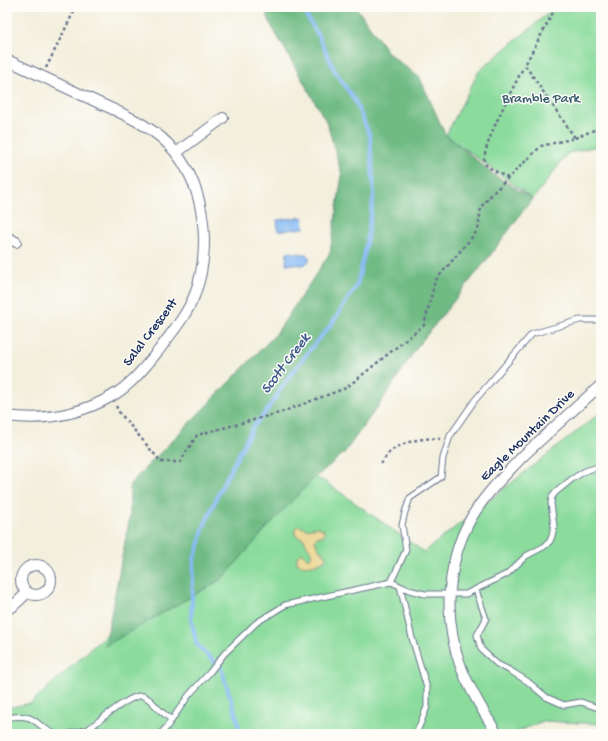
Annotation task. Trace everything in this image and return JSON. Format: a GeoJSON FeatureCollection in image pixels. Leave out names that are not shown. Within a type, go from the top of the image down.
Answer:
{"type":"FeatureCollection","features":[{"type":"Feature","properties":{"kind":"street","name":"Salal Crescent"},"geometry":{"type":"LineString","coordinates":[[7,60],[118,112],[143,125],[165,142],[176,153],[193,184],[202,214],[204,252],[199,279],[188,308],[174,330],[149,362],[130,383],[113,396],[89,408],[53,417],[24,418],[7,416]]}},
{"type":"Feature","properties":{"kind":"street"},"geometry":{"type":"LineString","coordinates":[[176,153],[223,118]]}},
{"type":"Feature","properties":{"kind":"street"},"geometry":{"type":"LineString","coordinates":[[7,237],[16,242]]}},
{"type":"Feature","properties":{"kind":"street","name":"Eagle Mountain Drive"},"geometry":{"type":"LineString","coordinates":[[497,734],[470,687],[461,666],[451,631],[450,595],[453,568],[460,542],[472,518],[483,501],[511,468],[601,384]]}},
{"type":"Feature","properties":{"kind":"street"},"geometry":{"type":"LineString","coordinates":[[7,608],[12,607],[27,593]]}},
{"type":"Feature","properties":{"kind":"lane"},"geometry":{"type":"LineString","coordinates":[[390,582],[406,550],[402,525],[410,498],[441,477],[443,458],[450,436],[475,400],[532,334],[580,320],[601,320]]}},
{"type":"Feature","properties":{"kind":"lane"},"geometry":{"type":"LineString","coordinates":[[160,734],[172,720],[189,695],[224,654],[256,623],[285,604],[390,582],[425,594],[466,594],[476,590],[507,574],[526,556],[545,546],[550,541],[554,526],[551,503],[556,492],[585,471],[601,466]]}},
{"type":"Feature","properties":{"kind":"lane"},"geometry":{"type":"LineString","coordinates":[[400,586],[412,638],[427,688],[428,697],[427,707],[416,734]]}},
{"type":"Feature","properties":{"kind":"lane"},"geometry":{"type":"LineString","coordinates":[[476,590],[486,619],[478,635],[481,649],[497,664],[527,681],[546,697],[564,705],[581,702],[601,709]]}},
{"type":"Feature","properties":{"kind":"lane"},"geometry":{"type":"LineString","coordinates":[[87,730],[106,715],[138,695],[144,696],[151,701],[162,713],[172,720]]}},
{"type":"Feature","properties":{"kind":"lane"},"geometry":{"type":"LineString","coordinates":[[7,718],[22,716],[30,718],[38,722],[49,732],[55,734]]}},
{"type":"Feature","properties":{"kind":"lane"},"geometry":{"type":"LineString","coordinates":[[69,734],[87,730],[116,734]]}},
{"type":"Feature","properties":{"kind":"path"},"geometry":{"type":"LineString","coordinates":[[42,77],[76,7]]}},
{"type":"Feature","properties":{"kind":"path"},"geometry":{"type":"LineString","coordinates":[[508,178],[486,165],[484,160],[488,141],[525,65],[556,7]]}},
{"type":"Feature","properties":{"kind":"path"},"geometry":{"type":"LineString","coordinates":[[525,65],[575,138]]}},
{"type":"Feature","properties":{"kind":"path"},"geometry":{"type":"LineString","coordinates":[[113,396],[115,405],[119,412],[161,462],[180,462],[197,435],[279,413],[346,388],[424,324],[435,281],[478,230],[481,207],[508,178],[541,146],[575,138],[601,127]]}},
{"type":"Feature","properties":{"kind":"path"},"geometry":{"type":"LineString","coordinates":[[382,464],[391,452],[410,441],[430,438],[449,441]]}},
{"type":"Feature","properties":{"kind":"green space"},"geometry":{"type":"Polygon","coordinates":[[[264,7],[356,7],[389,54],[420,78],[445,134],[493,174],[532,199],[489,257],[417,347],[386,395],[344,453],[310,482],[222,579],[105,646],[130,516],[130,484],[276,334],[330,253],[342,175],[327,123],[271,25],[264,7]]]}},
{"type":"Feature","properties":{"kind":"green space","name":"Bramble Park"},"geometry":{"type":"Polygon","coordinates":[[[554,7],[601,7],[601,145],[568,153],[533,199],[446,135],[479,71],[554,7]]]}},
{"type":"Feature","properties":{"kind":"green space"},"geometry":{"type":"Polygon","coordinates":[[[601,412],[601,724],[543,721],[512,734],[7,734],[7,708],[31,703],[130,613],[275,455],[327,483],[424,552],[601,412]]]}},
{"type":"Feature","properties":{"kind":"sand"},"geometry":{"type":"Polygon","coordinates":[[[298,526],[307,529],[318,527],[324,530],[324,535],[317,537],[315,540],[317,546],[326,557],[325,559],[319,563],[307,566],[297,563],[297,557],[301,553],[308,559],[311,557],[310,550],[305,540],[295,535],[295,528],[298,526]]]}},
{"type":"Feature","properties":{"kind":"water"},"geometry":{"type":"Polygon","coordinates":[[[303,217],[304,228],[278,231],[277,220],[303,217]]]}},
{"type":"Feature","properties":{"kind":"water"},"geometry":{"type":"Polygon","coordinates":[[[287,252],[306,254],[309,257],[309,261],[304,265],[286,264],[287,252]]]}},
{"type":"Feature","properties":{"kind":"waterway","name":"Scott Creek"},"geometry":{"type":"LineString","coordinates":[[240,734],[237,718],[221,668],[197,645],[191,619],[194,558],[199,546],[203,529],[220,490],[253,427],[268,409],[286,381],[331,325],[357,285],[365,251],[374,194],[370,136],[355,101],[334,69],[318,35],[301,7]]}}]}
